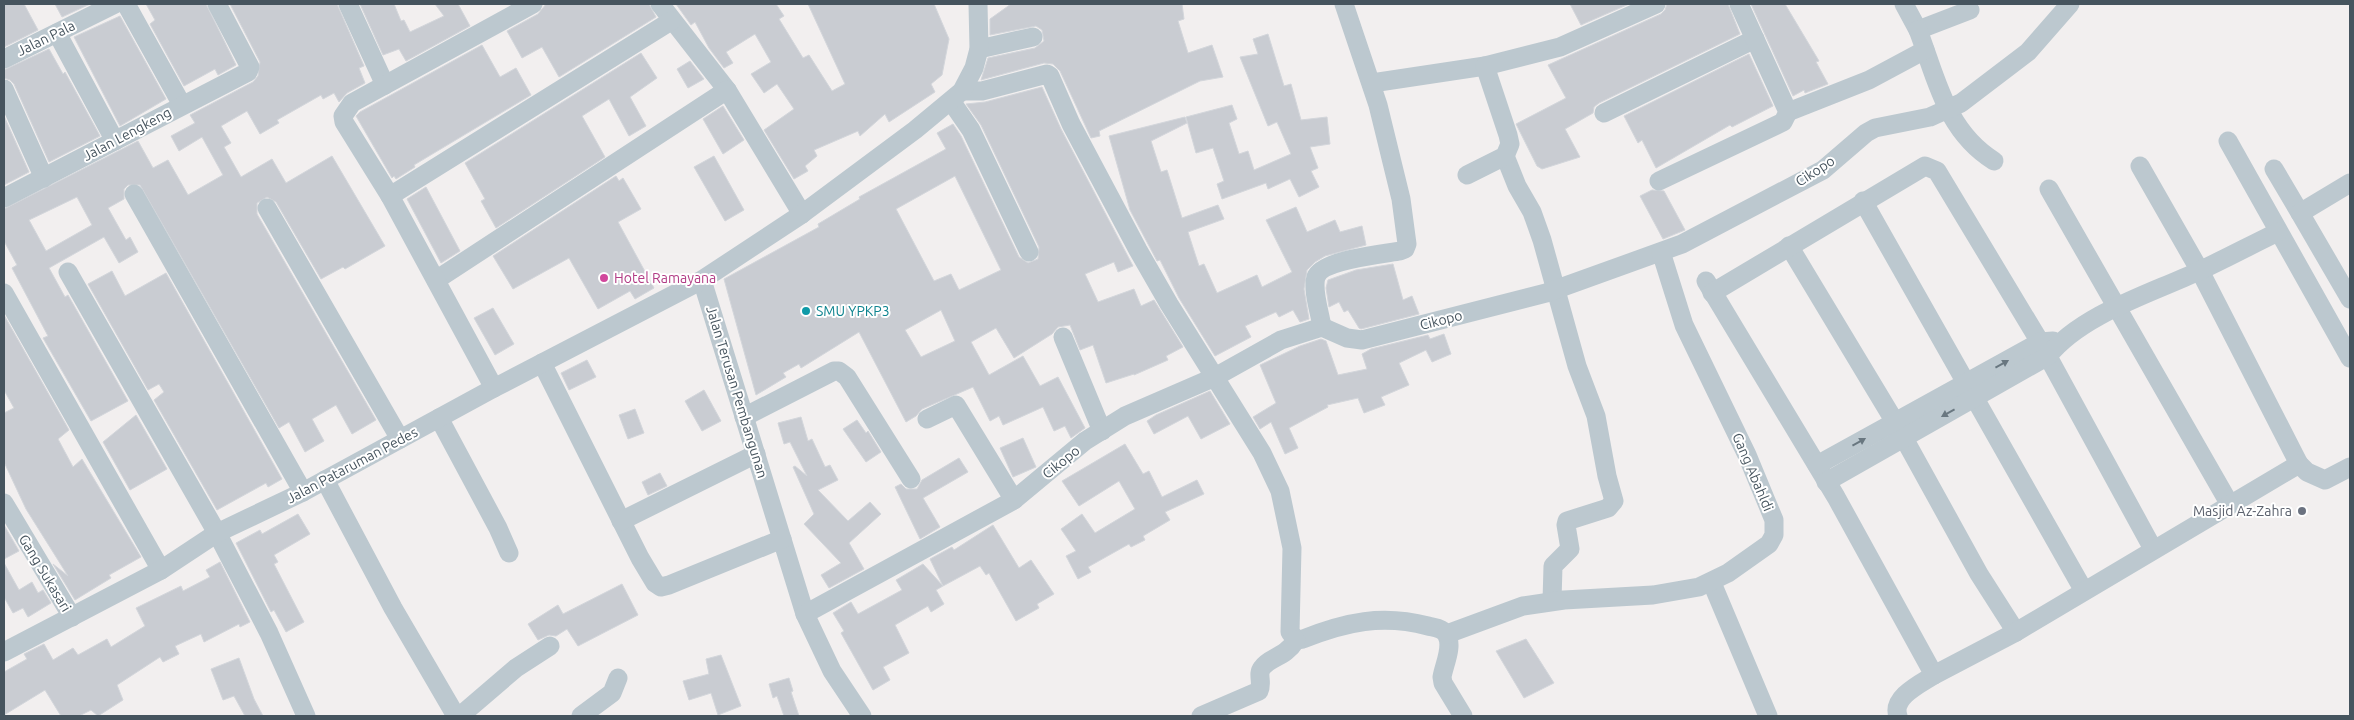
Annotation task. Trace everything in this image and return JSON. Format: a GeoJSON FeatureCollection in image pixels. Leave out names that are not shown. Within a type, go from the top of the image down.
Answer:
{"type":"FeatureCollection","features":[{"type":"Feature","properties":{"kind":"street","name":"Jalan Pala"},"geometry":{"type":"LineString","coordinates":[[4,59],[115,4]]}},
{"type":"Feature","properties":{"kind":"street"},"geometry":{"type":"LineString","coordinates":[[126,4],[182,105]]}},
{"type":"Feature","properties":{"kind":"street","name":"Jalan Lengkeng"},"geometry":{"type":"LineString","coordinates":[[4,198],[250,70],[217,4]]}},
{"type":"Feature","properties":{"kind":"street"},"geometry":{"type":"LineString","coordinates":[[348,4],[385,85]]}},
{"type":"Feature","properties":{"kind":"street"},"geometry":{"type":"LineString","coordinates":[[494,388],[390,196],[344,122],[343,116],[352,103],[533,4]]}},
{"type":"Feature","properties":{"kind":"street"},"geometry":{"type":"LineString","coordinates":[[660,4],[671,21],[727,90],[802,214]]}},
{"type":"Feature","properties":{"kind":"street"},"geometry":{"type":"LineString","coordinates":[[702,280],[802,214],[956,96],[974,68],[978,49],[978,4]]}},
{"type":"Feature","properties":{"kind":"street"},"geometry":{"type":"LineString","coordinates":[[1322,327],[1316,290],[1316,277],[1322,270],[1342,261],[1400,251],[1405,249],[1407,244],[1401,199],[1372,84],[1344,4]]}},
{"type":"Feature","properties":{"kind":"street"},"geometry":{"type":"LineString","coordinates":[[1372,84],[1485,66],[1560,47],[1656,4]]}},
{"type":"Feature","properties":{"kind":"street"},"geometry":{"type":"LineString","coordinates":[[1739,4],[1788,112]]}},
{"type":"Feature","properties":{"kind":"street"},"geometry":{"type":"LineString","coordinates":[[1904,4],[1918,30],[1949,110],[1965,138],[1980,152],[1994,161]]}},
{"type":"Feature","properties":{"kind":"street","name":"Cikopo"},"geometry":{"type":"LineString","coordinates":[[805,614],[1014,500],[1085,442],[1126,416],[1216,378],[1281,340],[1322,327],[1347,338],[1362,340],[1555,290],[1682,244],[1823,170],[1866,133],[1875,128],[1949,110],[2028,52],[2070,4]]}},
{"type":"Feature","properties":{"kind":"street"},"geometry":{"type":"LineString","coordinates":[[1918,30],[1970,10]]}},
{"type":"Feature","properties":{"kind":"street"},"geometry":{"type":"LineString","coordinates":[[390,196],[671,21]]}},
{"type":"Feature","properties":{"kind":"street"},"geometry":{"type":"LineString","coordinates":[[57,33],[115,141]]}},
{"type":"Feature","properties":{"kind":"street"},"geometry":{"type":"LineString","coordinates":[[978,49],[1033,37]]}},
{"type":"Feature","properties":{"kind":"street"},"geometry":{"type":"LineString","coordinates":[[1604,113],[1755,39]]}},
{"type":"Feature","properties":{"kind":"street"},"geometry":{"type":"LineString","coordinates":[[1659,181],[1783,122],[1788,112],[1869,80],[1926,50]]}},
{"type":"Feature","properties":{"kind":"street"},"geometry":{"type":"LineString","coordinates":[[1485,66],[1508,134],[1510,144],[1506,156],[1517,186],[1532,212],[1542,240],[1577,366],[1596,416],[1606,476],[1614,501],[1608,508],[1571,518],[1567,522],[1570,549],[1553,566],[1552,602]]}},
{"type":"Feature","properties":{"kind":"street"},"geometry":{"type":"LineString","coordinates":[[956,96],[1047,74],[1050,76],[1071,124],[1138,250],[1262,453],[1280,491],[1292,548],[1290,632],[1296,640]]}},
{"type":"Feature","properties":{"kind":"street"},"geometry":{"type":"LineString","coordinates":[[4,88],[44,178]]}},
{"type":"Feature","properties":{"kind":"street"},"geometry":{"type":"LineString","coordinates":[[436,280],[727,90]]}},
{"type":"Feature","properties":{"kind":"street"},"geometry":{"type":"LineString","coordinates":[[956,96],[1029,252]]}},
{"type":"Feature","properties":{"kind":"street"},"geometry":{"type":"LineString","coordinates":[[2228,141],[2350,358]]}},
{"type":"Feature","properties":{"kind":"street"},"geometry":{"type":"LineString","coordinates":[[1467,175],[1506,156]]}},
{"type":"Feature","properties":{"kind":"street"},"geometry":{"type":"LineString","coordinates":[[1934,675],[1817,466],[1709,287],[1789,246],[1925,166],[1937,171],[2044,349],[2153,549]]}},
{"type":"Feature","properties":{"kind":"street"},"geometry":{"type":"LineString","coordinates":[[2140,166],[2200,271],[2299,464],[2308,472],[2325,480],[2350,467]]}},
{"type":"Feature","properties":{"kind":"street"},"geometry":{"type":"LineString","coordinates":[[2274,169],[2347,286]]}},
{"type":"Feature","properties":{"kind":"street"},"geometry":{"type":"LineString","coordinates":[[2300,213],[2350,183]]}},
{"type":"Feature","properties":{"kind":"street"},"geometry":{"type":"LineString","coordinates":[[2050,189],[2229,503]]}},
{"type":"Feature","properties":{"kind":"street"},"geometry":{"type":"LineString","coordinates":[[134,194],[304,492]]}},
{"type":"Feature","properties":{"kind":"street"},"geometry":{"type":"LineString","coordinates":[[1864,201],[2084,591]]}},
{"type":"Feature","properties":{"kind":"street"},"geometry":{"type":"LineString","coordinates":[[267,208],[400,440]]}},
{"type":"Feature","properties":{"kind":"street"},"geometry":{"type":"LineString","coordinates":[[1817,466],[1899,430],[2118,307],[2200,271],[2278,232]]}},
{"type":"Feature","properties":{"kind":"street"},"geometry":{"type":"LineString","coordinates":[[1789,246],[1899,430],[1979,574],[2016,632]]}},
{"type":"Feature","properties":{"kind":"street","name":"Gang Abahldi"},"geometry":{"type":"LineString","coordinates":[[1447,634],[1523,606],[1681,592],[1712,583],[1769,544],[1774,535],[1774,520],[1747,455],[1684,325],[1661,252]]}},
{"type":"Feature","properties":{"kind":"street"},"geometry":{"type":"LineString","coordinates":[[68,272],[217,534],[269,633],[306,716]]}},
{"type":"Feature","properties":{"kind":"street","name":"Jalan Pataruman Pedes"},"geometry":{"type":"LineString","coordinates":[[4,652],[161,570],[217,534],[304,492],[494,388],[702,280]]}},
{"type":"Feature","properties":{"kind":"street","name":"Jalan Terusan Pembangunan"},"geometry":{"type":"LineString","coordinates":[[702,280],[805,614],[832,671],[862,716]]}},
{"type":"Feature","properties":{"kind":"street"},"geometry":{"type":"LineString","coordinates":[[4,293],[161,570]]}},
{"type":"Feature","properties":{"kind":"street"},"geometry":{"type":"LineString","coordinates":[[1063,337],[1102,431]]}},
{"type":"Feature","properties":{"kind":"street"},"geometry":{"type":"LineString","coordinates":[[542,363],[621,521],[655,583],[661,587],[782,539]]}},
{"type":"Feature","properties":{"kind":"street"},"geometry":{"type":"LineString","coordinates":[[744,417],[834,371],[839,371],[847,377],[911,479]]}},
{"type":"Feature","properties":{"kind":"street"},"geometry":{"type":"LineString","coordinates":[[927,419],[956,405],[1014,500]]}},
{"type":"Feature","properties":{"kind":"street"},"geometry":{"type":"LineString","coordinates":[[439,418],[498,528],[509,553]]}},
{"type":"Feature","properties":{"kind":"street"},"geometry":{"type":"LineString","coordinates":[[1826,482],[1899,430]]}},
{"type":"Feature","properties":{"kind":"street"},"geometry":{"type":"LineString","coordinates":[[621,521],[756,454]]}},
{"type":"Feature","properties":{"kind":"street"},"geometry":{"type":"LineString","coordinates":[[1898,716],[1898,706],[1906,694],[1934,675],[2016,632],[2229,503],[2299,464]]}},
{"type":"Feature","properties":{"kind":"street"},"geometry":{"type":"LineString","coordinates":[[325,480],[393,608],[455,715],[516,668],[550,646]]}},
{"type":"Feature","properties":{"kind":"street","name":"Gang Sukasari"},"geometry":{"type":"LineString","coordinates":[[5,509],[72,617]]}},
{"type":"Feature","properties":{"kind":"street"},"geometry":{"type":"LineString","coordinates":[[1712,583],[1768,716]]}},
{"type":"Feature","properties":{"kind":"street"},"geometry":{"type":"LineString","coordinates":[[1201,716],[1259,691],[1262,666],[1290,650],[1296,640],[1369,620],[1417,623],[1442,630],[1447,634],[1449,641],[1442,677],[1463,716]]}},
{"type":"Feature","properties":{"kind":"street"},"geometry":{"type":"LineString","coordinates":[[581,716],[612,693],[618,678]]}},
{"type":"Feature","properties":{"kind":"building"},"geometry":{"type":"Polygon","coordinates":[[[4,4],[24,4],[38,30],[4,47],[4,4]]]}},
{"type":"Feature","properties":{"kind":"building"},"geometry":{"type":"Polygon","coordinates":[[[55,4],[90,4],[62,17],[55,4]]]}},
{"type":"Feature","properties":{"kind":"building"},"geometry":{"type":"Polygon","coordinates":[[[146,4],[206,4],[236,65],[218,75],[215,69],[184,86],[150,24],[155,20],[146,4]]]}},
{"type":"Feature","properties":{"kind":"building"},"geometry":{"type":"Polygon","coordinates":[[[230,4],[337,4],[364,66],[359,68],[365,83],[347,93],[339,102],[334,93],[323,99],[321,95],[277,120],[279,123],[260,134],[247,111],[221,126],[231,143],[224,147],[241,177],[272,159],[286,183],[332,156],[385,246],[345,269],[343,267],[321,279],[276,202],[267,197],[257,203],[257,214],[376,420],[352,434],[336,405],[312,419],[324,441],[305,452],[289,422],[279,428],[140,185],[128,185],[124,189],[124,199],[108,208],[126,240],[130,237],[138,252],[119,263],[104,237],[49,268],[65,297],[68,295],[128,401],[91,421],[43,338],[48,336],[12,268],[17,265],[4,241],[4,209],[138,141],[153,168],[168,160],[188,195],[223,175],[202,137],[179,151],[171,136],[195,123],[190,115],[253,82],[258,76],[260,62],[230,4]],[[77,197],[29,220],[46,251],[92,225],[77,197]]]}},
{"type":"Feature","properties":{"kind":"building"},"geometry":{"type":"Polygon","coordinates":[[[360,4],[394,4],[401,21],[404,20],[410,32],[444,16],[435,4],[458,4],[470,26],[406,61],[399,49],[383,55],[360,4]]]}},
{"type":"Feature","properties":{"kind":"building"},"geometry":{"type":"Polygon","coordinates":[[[546,4],[649,4],[656,17],[559,77],[542,47],[522,58],[507,31],[538,14],[546,4]]]}},
{"type":"Feature","properties":{"kind":"building"},"geometry":{"type":"Polygon","coordinates":[[[676,4],[776,4],[784,16],[779,19],[803,58],[809,55],[832,91],[845,84],[808,4],[934,4],[949,39],[942,75],[931,84],[935,92],[889,122],[885,114],[860,136],[858,131],[814,150],[817,156],[805,166],[808,171],[794,179],[764,130],[794,109],[777,84],[764,93],[751,74],[771,62],[755,34],[726,52],[733,63],[724,68],[709,48],[695,22],[691,25],[676,4]]]}},
{"type":"Feature","properties":{"kind":"building"},"geometry":{"type":"Polygon","coordinates":[[[1011,4],[1182,4],[1184,19],[1178,21],[1188,53],[1212,45],[1223,77],[1200,81],[1099,131],[1100,136],[1091,138],[1060,71],[1053,64],[1044,63],[981,80],[988,58],[1035,48],[1044,41],[1042,30],[1036,26],[990,35],[990,19],[1011,4]]]}},
{"type":"Feature","properties":{"kind":"building"},"geometry":{"type":"Polygon","coordinates":[[[1570,4],[1629,4],[1581,25],[1570,4]]]}},
{"type":"Feature","properties":{"kind":"building"},"geometry":{"type":"Polygon","coordinates":[[[1667,4],[1728,4],[1740,34],[1599,103],[1594,107],[1593,113],[1565,129],[1580,157],[1542,169],[1537,166],[1516,124],[1566,98],[1548,65],[1661,14],[1667,4]]]}},
{"type":"Feature","properties":{"kind":"building"},"geometry":{"type":"Polygon","coordinates":[[[1751,4],[1785,4],[1819,61],[1816,62],[1828,84],[1805,93],[1804,90],[1793,96],[1751,4]]]}},
{"type":"Feature","properties":{"kind":"building"},"geometry":{"type":"Polygon","coordinates":[[[120,16],[166,99],[120,126],[74,37],[120,16]]]}},
{"type":"Feature","properties":{"kind":"building"},"geometry":{"type":"Polygon","coordinates":[[[1268,34],[1284,86],[1291,84],[1301,120],[1327,117],[1330,144],[1310,147],[1318,168],[1311,171],[1319,187],[1299,197],[1290,179],[1268,189],[1266,183],[1222,199],[1217,184],[1224,181],[1213,148],[1196,153],[1186,117],[1232,105],[1237,119],[1229,123],[1239,154],[1248,151],[1254,170],[1291,154],[1277,122],[1268,126],[1240,57],[1258,54],[1253,39],[1268,34]]]}},
{"type":"Feature","properties":{"kind":"building"},"geometry":{"type":"Polygon","coordinates":[[[482,45],[500,77],[516,68],[531,95],[414,165],[415,167],[396,179],[394,176],[392,178],[356,116],[360,112],[482,45]]]}},
{"type":"Feature","properties":{"kind":"building"},"geometry":{"type":"Polygon","coordinates":[[[49,49],[63,74],[65,72],[100,136],[49,162],[14,84],[4,78],[4,70],[49,49]]]}},
{"type":"Feature","properties":{"kind":"building"},"geometry":{"type":"Polygon","coordinates":[[[641,53],[657,78],[630,97],[646,126],[629,136],[609,99],[582,116],[605,157],[496,228],[481,201],[485,199],[465,163],[641,53]]]}},
{"type":"Feature","properties":{"kind":"building"},"geometry":{"type":"Polygon","coordinates":[[[1749,54],[1773,106],[1732,127],[1730,125],[1656,168],[1642,140],[1638,143],[1624,116],[1749,54]]]}},
{"type":"Feature","properties":{"kind":"building"},"geometry":{"type":"Polygon","coordinates":[[[690,61],[704,79],[688,88],[677,69],[690,61]]]}},
{"type":"Feature","properties":{"kind":"building"},"geometry":{"type":"Polygon","coordinates":[[[1042,87],[1061,129],[1133,266],[1118,272],[1114,262],[1085,274],[1098,302],[1134,289],[1141,306],[1154,300],[1183,347],[1166,356],[1168,360],[1134,375],[1106,383],[1093,345],[1080,350],[1070,325],[1058,327],[1052,334],[1014,358],[996,328],[971,342],[989,375],[1023,356],[1040,386],[1058,377],[1085,428],[1071,438],[1065,426],[1054,431],[1043,407],[1003,425],[999,416],[990,421],[973,387],[922,409],[916,416],[906,422],[859,332],[801,368],[799,364],[783,373],[786,377],[756,395],[724,279],[819,227],[818,224],[860,199],[859,197],[946,149],[937,133],[953,124],[961,136],[1019,257],[1028,263],[1038,259],[1039,247],[981,125],[966,104],[985,102],[1042,87]],[[955,176],[896,209],[934,281],[951,274],[959,290],[1001,270],[955,176]],[[941,310],[905,330],[921,357],[955,341],[941,310]]]}},
{"type":"Feature","properties":{"kind":"building"},"geometry":{"type":"Polygon","coordinates":[[[723,106],[744,140],[723,154],[703,119],[723,106]]]}},
{"type":"Feature","properties":{"kind":"building"},"geometry":{"type":"Polygon","coordinates":[[[4,116],[29,172],[4,185],[4,116]]]}},
{"type":"Feature","properties":{"kind":"building"},"geometry":{"type":"Polygon","coordinates":[[[1185,117],[1187,123],[1151,141],[1161,172],[1167,170],[1182,218],[1218,205],[1224,219],[1188,232],[1199,266],[1204,264],[1217,293],[1257,275],[1262,287],[1292,272],[1266,220],[1296,207],[1307,232],[1335,220],[1340,232],[1362,226],[1366,245],[1325,256],[1307,270],[1304,289],[1309,319],[1300,322],[1293,310],[1279,317],[1276,312],[1245,326],[1251,337],[1215,356],[1179,298],[1160,260],[1157,261],[1130,210],[1109,136],[1185,117]]]}},
{"type":"Feature","properties":{"kind":"building"},"geometry":{"type":"Polygon","coordinates":[[[714,156],[744,210],[725,221],[694,167],[714,156]]]}},
{"type":"Feature","properties":{"kind":"building"},"geometry":{"type":"Polygon","coordinates":[[[616,176],[619,181],[623,178],[641,209],[618,222],[654,288],[635,299],[630,291],[598,309],[569,258],[513,289],[493,256],[616,176]]]}},
{"type":"Feature","properties":{"kind":"building"},"geometry":{"type":"Polygon","coordinates":[[[426,187],[460,251],[441,263],[407,199],[426,187]]]}},
{"type":"Feature","properties":{"kind":"building"},"geometry":{"type":"Polygon","coordinates":[[[1652,190],[1664,191],[1685,230],[1663,239],[1640,196],[1652,190]]]}},
{"type":"Feature","properties":{"kind":"building"},"geometry":{"type":"Polygon","coordinates":[[[1393,264],[1403,300],[1412,296],[1419,314],[1361,329],[1348,310],[1344,312],[1339,302],[1329,307],[1326,288],[1328,280],[1356,270],[1393,264]]]}},
{"type":"Feature","properties":{"kind":"building"},"geometry":{"type":"Polygon","coordinates":[[[112,271],[125,296],[166,273],[282,479],[268,487],[266,483],[217,510],[154,400],[164,392],[159,384],[148,390],[88,284],[112,271]]]}},
{"type":"Feature","properties":{"kind":"building"},"geometry":{"type":"Polygon","coordinates":[[[493,308],[514,344],[495,355],[474,318],[493,308]]]}},
{"type":"Feature","properties":{"kind":"building"},"geometry":{"type":"Polygon","coordinates":[[[4,315],[69,430],[58,439],[73,467],[82,459],[141,557],[109,575],[111,578],[75,600],[53,564],[68,576],[26,509],[4,462],[4,413],[14,408],[4,390],[4,315]]]}},
{"type":"Feature","properties":{"kind":"building"},"geometry":{"type":"Polygon","coordinates":[[[1444,334],[1451,354],[1432,362],[1426,350],[1399,363],[1409,385],[1381,397],[1385,405],[1364,413],[1358,398],[1327,405],[1328,407],[1289,428],[1298,448],[1285,454],[1271,422],[1260,429],[1253,417],[1276,403],[1260,365],[1300,346],[1321,339],[1326,341],[1338,375],[1367,369],[1362,354],[1371,349],[1428,335],[1430,339],[1444,334]]]}},
{"type":"Feature","properties":{"kind":"building"},"geometry":{"type":"Polygon","coordinates":[[[587,360],[596,377],[569,390],[561,373],[587,360]]]}},
{"type":"Feature","properties":{"kind":"building"},"geometry":{"type":"Polygon","coordinates":[[[704,390],[721,421],[702,431],[685,401],[704,390]]]}},
{"type":"Feature","properties":{"kind":"building"},"geometry":{"type":"Polygon","coordinates":[[[1210,391],[1230,424],[1201,439],[1188,416],[1154,434],[1147,421],[1156,415],[1210,391]]]}},
{"type":"Feature","properties":{"kind":"building"},"geometry":{"type":"Polygon","coordinates":[[[635,409],[644,433],[628,439],[619,415],[635,409]]]}},
{"type":"Feature","properties":{"kind":"building"},"geometry":{"type":"Polygon","coordinates":[[[136,415],[167,469],[130,490],[103,442],[136,415]]]}},
{"type":"Feature","properties":{"kind":"building"},"geometry":{"type":"Polygon","coordinates":[[[801,417],[808,441],[812,439],[825,467],[830,465],[838,480],[818,490],[848,521],[870,502],[881,514],[849,543],[864,569],[829,588],[821,575],[841,563],[804,524],[814,514],[793,467],[795,466],[807,476],[790,442],[784,444],[778,423],[801,417]]]}},
{"type":"Feature","properties":{"kind":"building"},"geometry":{"type":"Polygon","coordinates":[[[857,420],[866,433],[868,431],[881,452],[866,462],[843,429],[857,420]]]}},
{"type":"Feature","properties":{"kind":"building"},"geometry":{"type":"Polygon","coordinates":[[[1023,438],[1036,467],[1013,477],[1000,448],[1023,438]]]}},
{"type":"Feature","properties":{"kind":"building"},"geometry":{"type":"Polygon","coordinates":[[[1125,444],[1143,474],[1149,471],[1162,497],[1197,480],[1204,494],[1165,512],[1170,520],[1143,536],[1145,540],[1131,547],[1129,544],[1088,567],[1091,572],[1078,579],[1066,556],[1076,551],[1061,529],[1082,514],[1095,533],[1135,509],[1119,481],[1079,506],[1062,481],[1125,444]]]}},
{"type":"Feature","properties":{"kind":"building"},"geometry":{"type":"Polygon","coordinates":[[[959,458],[968,472],[923,498],[940,527],[920,539],[895,487],[901,484],[906,489],[917,489],[922,480],[959,458]]]}},
{"type":"Feature","properties":{"kind":"building"},"geometry":{"type":"Polygon","coordinates":[[[660,473],[667,486],[648,495],[642,482],[660,473]]]}},
{"type":"Feature","properties":{"kind":"building"},"geometry":{"type":"Polygon","coordinates":[[[298,514],[310,534],[274,555],[278,562],[274,564],[304,622],[286,632],[274,610],[271,612],[236,543],[260,530],[262,534],[298,514]]]}},
{"type":"Feature","properties":{"kind":"building"},"geometry":{"type":"Polygon","coordinates":[[[4,525],[19,551],[4,559],[4,525]]]}},
{"type":"Feature","properties":{"kind":"building"},"geometry":{"type":"Polygon","coordinates":[[[993,525],[1019,568],[1031,560],[1054,594],[1037,604],[1039,608],[1016,621],[989,573],[986,575],[980,566],[943,586],[930,559],[952,547],[954,550],[993,525]]]}},
{"type":"Feature","properties":{"kind":"building"},"geometry":{"type":"Polygon","coordinates":[[[220,562],[250,622],[240,627],[239,624],[204,642],[201,634],[175,646],[179,654],[163,662],[160,657],[117,685],[123,700],[98,716],[91,710],[79,716],[61,716],[45,690],[4,715],[4,672],[27,659],[24,654],[44,644],[53,660],[73,648],[78,655],[107,639],[111,647],[145,626],[136,608],[181,586],[183,591],[210,577],[206,570],[220,562]]]}},
{"type":"Feature","properties":{"kind":"building"},"geometry":{"type":"Polygon","coordinates":[[[4,563],[19,590],[32,582],[38,593],[43,590],[51,603],[28,617],[23,608],[13,613],[4,597],[4,563]]]}},
{"type":"Feature","properties":{"kind":"building"},"geometry":{"type":"Polygon","coordinates":[[[923,564],[943,586],[936,590],[944,604],[931,612],[928,606],[895,625],[909,653],[883,667],[890,680],[873,690],[841,633],[844,631],[833,613],[851,602],[858,614],[902,590],[896,580],[923,564]]]}},
{"type":"Feature","properties":{"kind":"building"},"geometry":{"type":"Polygon","coordinates":[[[622,584],[638,615],[578,646],[567,629],[556,636],[549,635],[538,640],[528,624],[558,605],[563,614],[622,584]]]}},
{"type":"Feature","properties":{"kind":"building"},"geometry":{"type":"Polygon","coordinates":[[[1526,639],[1554,683],[1524,698],[1496,651],[1526,639]]]}},
{"type":"Feature","properties":{"kind":"building"},"geometry":{"type":"Polygon","coordinates":[[[721,655],[741,706],[718,715],[711,693],[689,700],[683,681],[709,674],[706,659],[721,655]]]}},
{"type":"Feature","properties":{"kind":"building"},"geometry":{"type":"Polygon","coordinates":[[[239,658],[254,699],[263,716],[245,716],[234,696],[223,700],[211,669],[239,658]]]}},
{"type":"Feature","properties":{"kind":"building"},"geometry":{"type":"Polygon","coordinates":[[[789,678],[793,691],[791,692],[799,716],[784,716],[777,696],[773,698],[769,684],[789,678]]]}},
{"type":"Feature","properties":{"kind":"place","name":"Hotel Ramayana"},"geometry":{"type":"Point","coordinates":[604,278]}},
{"type":"Feature","properties":{"kind":"place","name":"SMU YPKP3"},"geometry":{"type":"Point","coordinates":[806,311]}},
{"type":"Feature","properties":{"kind":"place","name":"Masjid Az-Zahra"},"geometry":{"type":"Point","coordinates":[2302,511]}}]}
